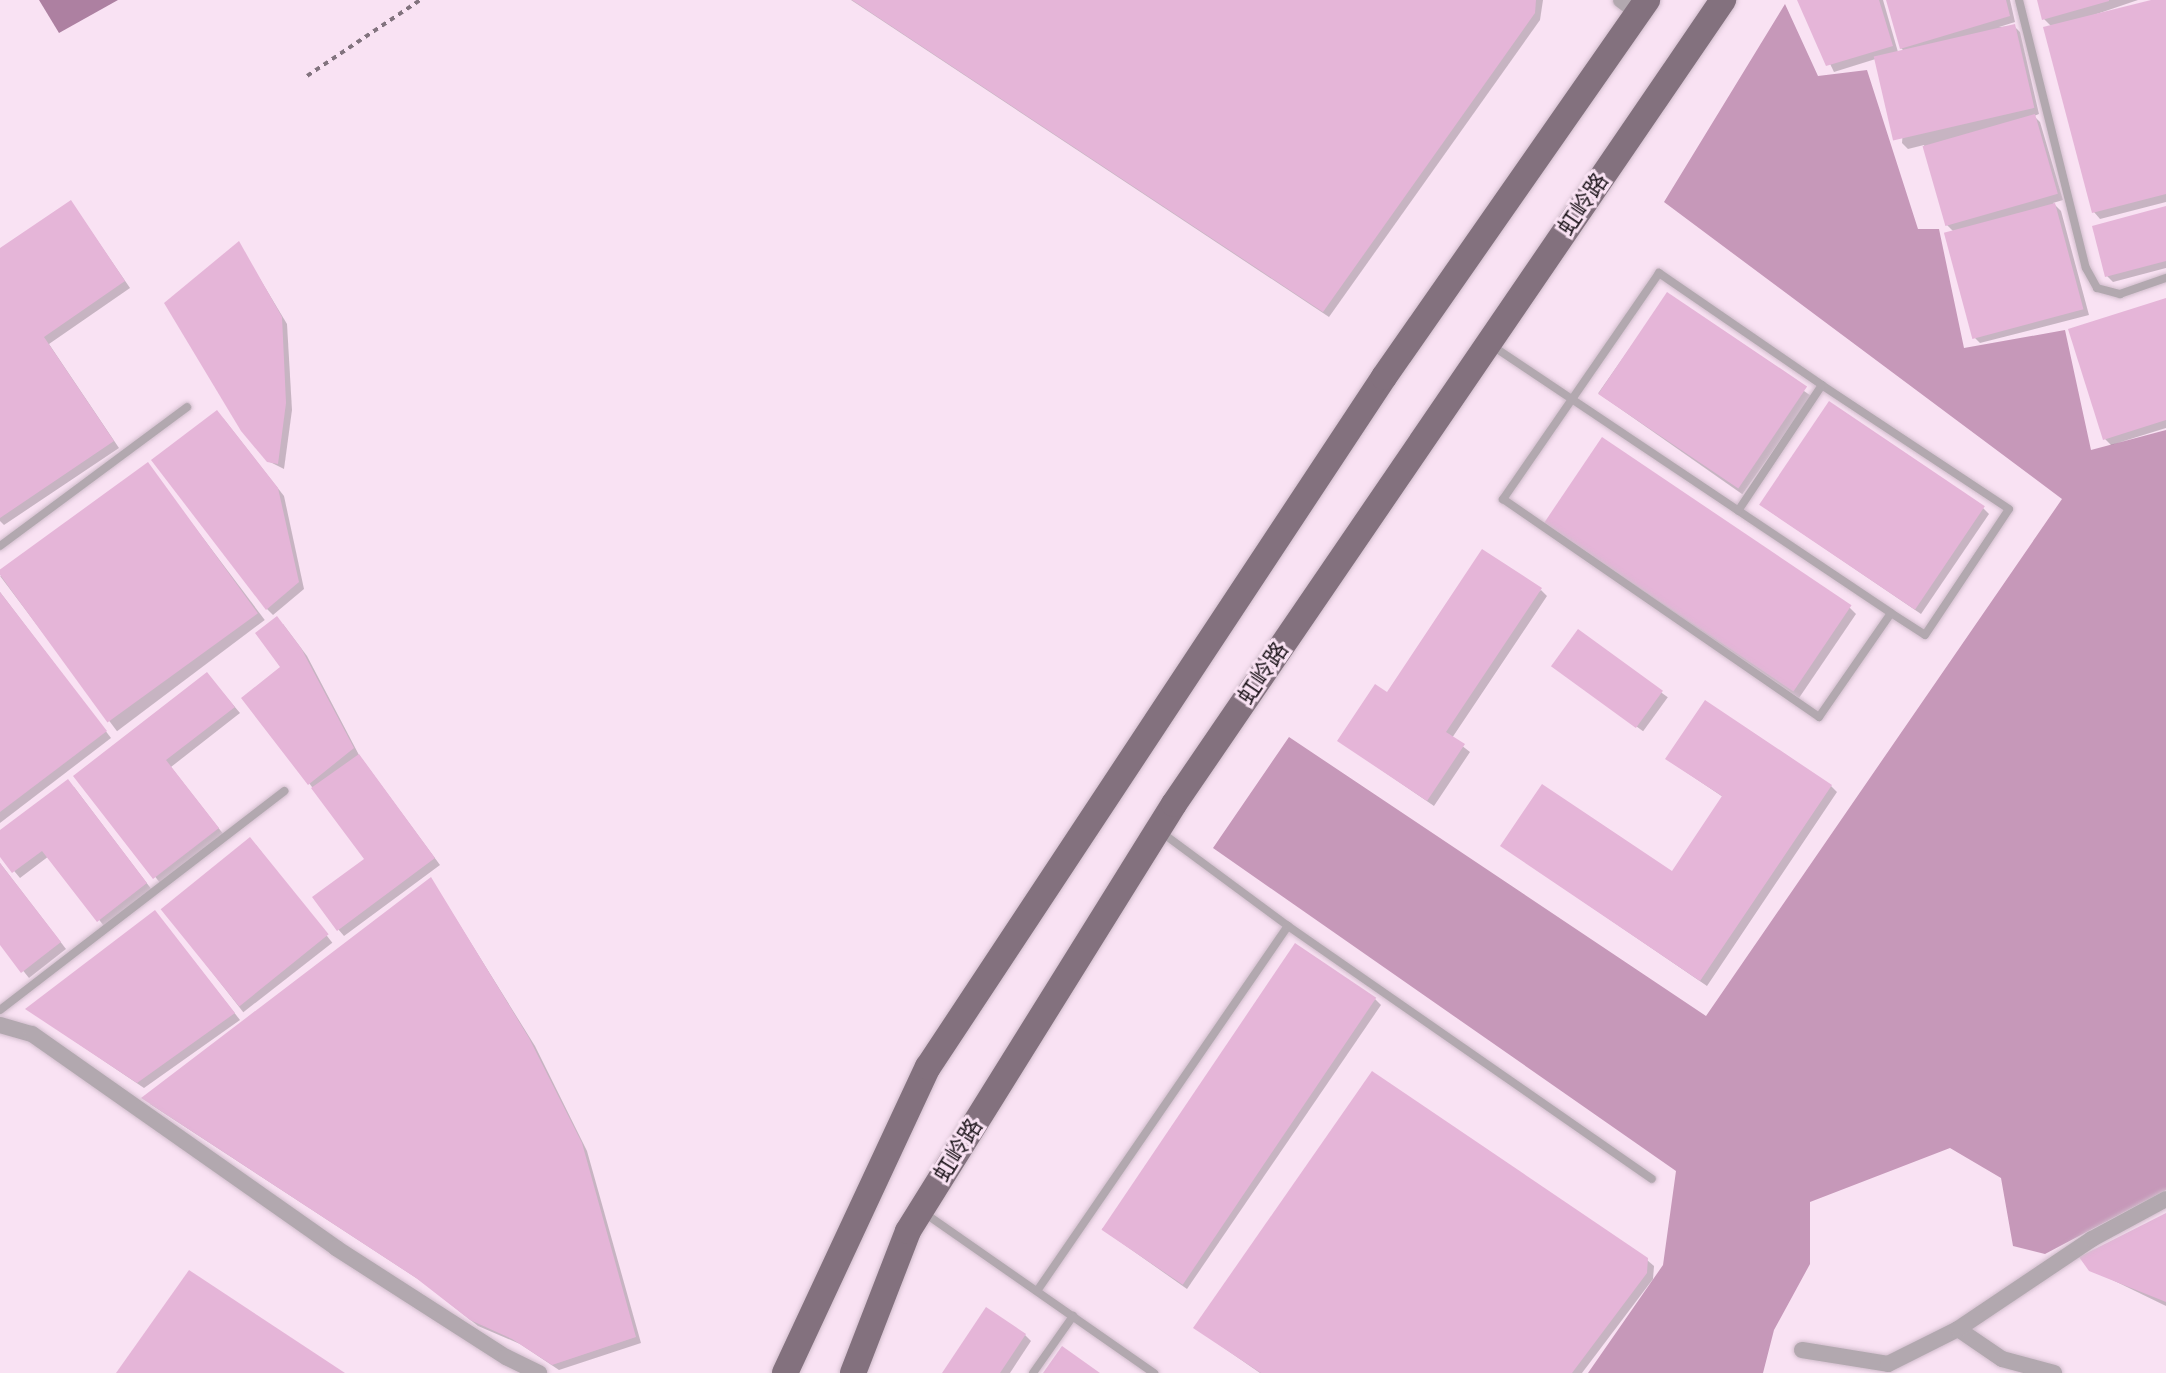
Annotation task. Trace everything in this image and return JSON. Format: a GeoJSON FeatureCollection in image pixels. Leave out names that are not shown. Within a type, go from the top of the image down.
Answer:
{"type":"FeatureCollection","features":[{"type":"Feature","properties":{"kind":"main road","name":"虹岭路"},"geometry":{"type":"LineString","coordinates":[[853,1373],[908,1231],[1158,829],[1723,0]]}},
{"type":"Feature","properties":{"kind":"main road"},"geometry":{"type":"LineString","coordinates":[[785,1373],[928,1067],[1384,377],[1635,4]]}},
{"type":"Feature","properties":{"kind":"street"},"geometry":{"type":"LineString","coordinates":[[0,1025],[32,1034],[336,1248],[506,1357],[539,1373]]}},
{"type":"Feature","properties":{"kind":"street"},"geometry":{"type":"LineString","coordinates":[[1802,1350],[1888,1364],[1958,1329],[2092,1239],[2166,1199]]}},
{"type":"Feature","properties":{"kind":"street"},"geometry":{"type":"LineString","coordinates":[[1958,1329],[2003,1359],[2054,1373]]}},
{"type":"Feature","properties":{"kind":"lane"},"geometry":{"type":"LineString","coordinates":[[2019,0],[2086,268],[2097,288],[2120,294],[2166,278]]}},
{"type":"Feature","properties":{"kind":"lane"},"geometry":{"type":"LineString","coordinates":[[1488,343],[1572,399],[1738,511],[1925,635],[2009,509],[1659,273],[1572,399],[1503,499],[1819,718],[1891,613]]}},
{"type":"Feature","properties":{"kind":"lane"},"geometry":{"type":"LineString","coordinates":[[1738,511],[1822,385]]}},
{"type":"Feature","properties":{"kind":"lane"},"geometry":{"type":"LineString","coordinates":[[0,546],[187,407]]}},
{"type":"Feature","properties":{"kind":"lane"},"geometry":{"type":"LineString","coordinates":[[0,1010],[284,791]]}},
{"type":"Feature","properties":{"kind":"lane"},"geometry":{"type":"LineString","coordinates":[[1158,829],[1288,926],[1652,1179]]}},
{"type":"Feature","properties":{"kind":"lane"},"geometry":{"type":"LineString","coordinates":[[1037,1291],[1288,926]]}},
{"type":"Feature","properties":{"kind":"lane"},"geometry":{"type":"LineString","coordinates":[[921,1210],[1154,1373]]}},
{"type":"Feature","properties":{"kind":"lane"},"geometry":{"type":"LineString","coordinates":[[1033,1373],[1073,1316]]}},
{"type":"Feature","properties":{"kind":"path"},"geometry":{"type":"LineString","coordinates":[[307,76],[420,0]]}},
{"type":"Feature","properties":{"kind":"shaded area"},"geometry":{"type":"Polygon","coordinates":[[[39,0],[118,0],[59,33],[39,0]]]}},
{"type":"Feature","properties":{"kind":"shaded area"},"geometry":{"type":"Polygon","coordinates":[[[1785,4],[1818,76],[1867,70],[1918,229],[1939,229],[1964,348],[2065,330],[2091,450],[2166,430],[2166,1190],[2045,1254],[2013,1246],[2001,1178],[1950,1148],[1810,1202],[1810,1264],[1774,1330],[1763,1373],[1588,1373],[1663,1265],[1676,1171],[1213,848],[1289,737],[1706,1016],[2062,499],[1664,202],[1785,4]]]}},
{"type":"Feature","properties":{"kind":"building"},"geometry":{"type":"Polygon","coordinates":[[[852,0],[1536,0],[1535,13],[1323,312],[852,0]]]}},
{"type":"Feature","properties":{"kind":"building"},"geometry":{"type":"Polygon","coordinates":[[[1797,0],[1879,0],[1893,46],[1826,66],[1797,0]]]}},
{"type":"Feature","properties":{"kind":"building"},"geometry":{"type":"Polygon","coordinates":[[[1886,0],[2006,0],[2010,16],[1900,49],[1886,0]]]}},
{"type":"Feature","properties":{"kind":"building"},"geometry":{"type":"Polygon","coordinates":[[[2037,0],[2109,0],[2109,1],[2042,20],[2037,0]]]}},
{"type":"Feature","properties":{"kind":"building"},"geometry":{"type":"Polygon","coordinates":[[[2151,0],[2166,0],[2166,194],[2092,213],[2043,27],[2151,0]]]}},
{"type":"Feature","properties":{"kind":"building"},"geometry":{"type":"Polygon","coordinates":[[[2015,24],[2034,108],[1893,140],[1874,57],[2015,24]]]}},
{"type":"Feature","properties":{"kind":"building"},"geometry":{"type":"Polygon","coordinates":[[[2035,114],[2058,194],[1945,226],[1923,146],[2035,114]]]}},
{"type":"Feature","properties":{"kind":"building"},"geometry":{"type":"Polygon","coordinates":[[[71,200],[125,281],[44,337],[114,441],[0,518],[0,248],[71,200]]]}},
{"type":"Feature","properties":{"kind":"building"},"geometry":{"type":"Polygon","coordinates":[[[2055,203],[2083,309],[1972,339],[1944,233],[2055,203]]]}},
{"type":"Feature","properties":{"kind":"building"},"geometry":{"type":"Polygon","coordinates":[[[2166,206],[2166,261],[2105,277],[2092,226],[2166,206]]]}},
{"type":"Feature","properties":{"kind":"building"},"geometry":{"type":"Polygon","coordinates":[[[239,241],[282,317],[286,403],[278,464],[267,462],[241,431],[164,303],[239,241]]]}},
{"type":"Feature","properties":{"kind":"building"},"geometry":{"type":"Polygon","coordinates":[[[1667,292],[1807,387],[1738,488],[1598,394],[1667,292]]]}},
{"type":"Feature","properties":{"kind":"building"},"geometry":{"type":"Polygon","coordinates":[[[2166,298],[2166,420],[2103,440],[2068,329],[2166,298]]]}},
{"type":"Feature","properties":{"kind":"building"},"geometry":{"type":"Polygon","coordinates":[[[1829,401],[1985,506],[1915,610],[1759,505],[1829,401]]]}},
{"type":"Feature","properties":{"kind":"building"},"geometry":{"type":"Polygon","coordinates":[[[217,410],[278,488],[299,582],[266,610],[151,460],[217,410]]]}},
{"type":"Feature","properties":{"kind":"building"},"geometry":{"type":"Polygon","coordinates":[[[1602,437],[1852,605],[1793,692],[1544,523],[1602,437]]]}},
{"type":"Feature","properties":{"kind":"building"},"geometry":{"type":"Polygon","coordinates":[[[148,462],[258,613],[107,723],[0,575],[0,570],[148,462]]]}},
{"type":"Feature","properties":{"kind":"building"},"geometry":{"type":"Polygon","coordinates":[[[1482,549],[1542,588],[1446,732],[1465,744],[1427,801],[1337,741],[1375,684],[1387,692],[1482,549]]]}},
{"type":"Feature","properties":{"kind":"building"},"geometry":{"type":"Polygon","coordinates":[[[0,592],[107,731],[0,812],[0,592]]]}},
{"type":"Feature","properties":{"kind":"building"},"geometry":{"type":"Polygon","coordinates":[[[277,616],[301,648],[354,748],[308,785],[241,698],[280,667],[255,633],[277,616]]]}},
{"type":"Feature","properties":{"kind":"building"},"geometry":{"type":"Polygon","coordinates":[[[1578,629],[1663,691],[1636,728],[1551,666],[1578,629]]]}},
{"type":"Feature","properties":{"kind":"building"},"geometry":{"type":"Polygon","coordinates":[[[207,672],[235,707],[166,760],[219,828],[153,879],[73,776],[207,672]]]}},
{"type":"Feature","properties":{"kind":"building"},"geometry":{"type":"Polygon","coordinates":[[[1705,700],[1832,785],[1700,981],[1500,846],[1542,784],[1672,871],[1722,796],[1665,759],[1705,700]]]}},
{"type":"Feature","properties":{"kind":"building"},"geometry":{"type":"Polygon","coordinates":[[[359,754],[435,858],[337,931],[312,897],[364,859],[311,788],[359,754]]]}},
{"type":"Feature","properties":{"kind":"building"},"geometry":{"type":"Polygon","coordinates":[[[68,779],[147,883],[97,922],[42,851],[12,873],[0,857],[0,830],[68,779]]]}},
{"type":"Feature","properties":{"kind":"building"},"geometry":{"type":"Polygon","coordinates":[[[250,837],[329,934],[239,1007],[161,909],[250,837]]]}},
{"type":"Feature","properties":{"kind":"building"},"geometry":{"type":"Polygon","coordinates":[[[0,863],[61,942],[21,973],[0,945],[0,863]]]}},
{"type":"Feature","properties":{"kind":"building"},"geometry":{"type":"Polygon","coordinates":[[[431,877],[529,1038],[582,1143],[636,1337],[552,1365],[512,1339],[470,1320],[416,1278],[141,1098],[431,877]]]}},
{"type":"Feature","properties":{"kind":"building"},"geometry":{"type":"Polygon","coordinates":[[[155,910],[235,1013],[137,1083],[25,1009],[155,910]]]}},
{"type":"Feature","properties":{"kind":"building"},"geometry":{"type":"Polygon","coordinates":[[[1295,943],[1376,998],[1183,1285],[1102,1230],[1295,943]]]}},
{"type":"Feature","properties":{"kind":"building"},"geometry":{"type":"Polygon","coordinates":[[[1372,1071],[1648,1258],[1647,1273],[1572,1373],[1261,1373],[1193,1328],[1372,1071]]]}},
{"type":"Feature","properties":{"kind":"building"},"geometry":{"type":"Polygon","coordinates":[[[2166,1213],[2166,1302],[2089,1271],[2079,1257],[2166,1213]]]}},
{"type":"Feature","properties":{"kind":"building"},"geometry":{"type":"Polygon","coordinates":[[[189,1270],[345,1373],[116,1373],[189,1270]]]}},
{"type":"Feature","properties":{"kind":"building"},"geometry":{"type":"Polygon","coordinates":[[[986,1307],[1026,1334],[1000,1373],[942,1373],[986,1307]]]}},
{"type":"Feature","properties":{"kind":"building"},"geometry":{"type":"Polygon","coordinates":[[[1062,1346],[1100,1373],[1043,1373],[1062,1346]]]}}]}
